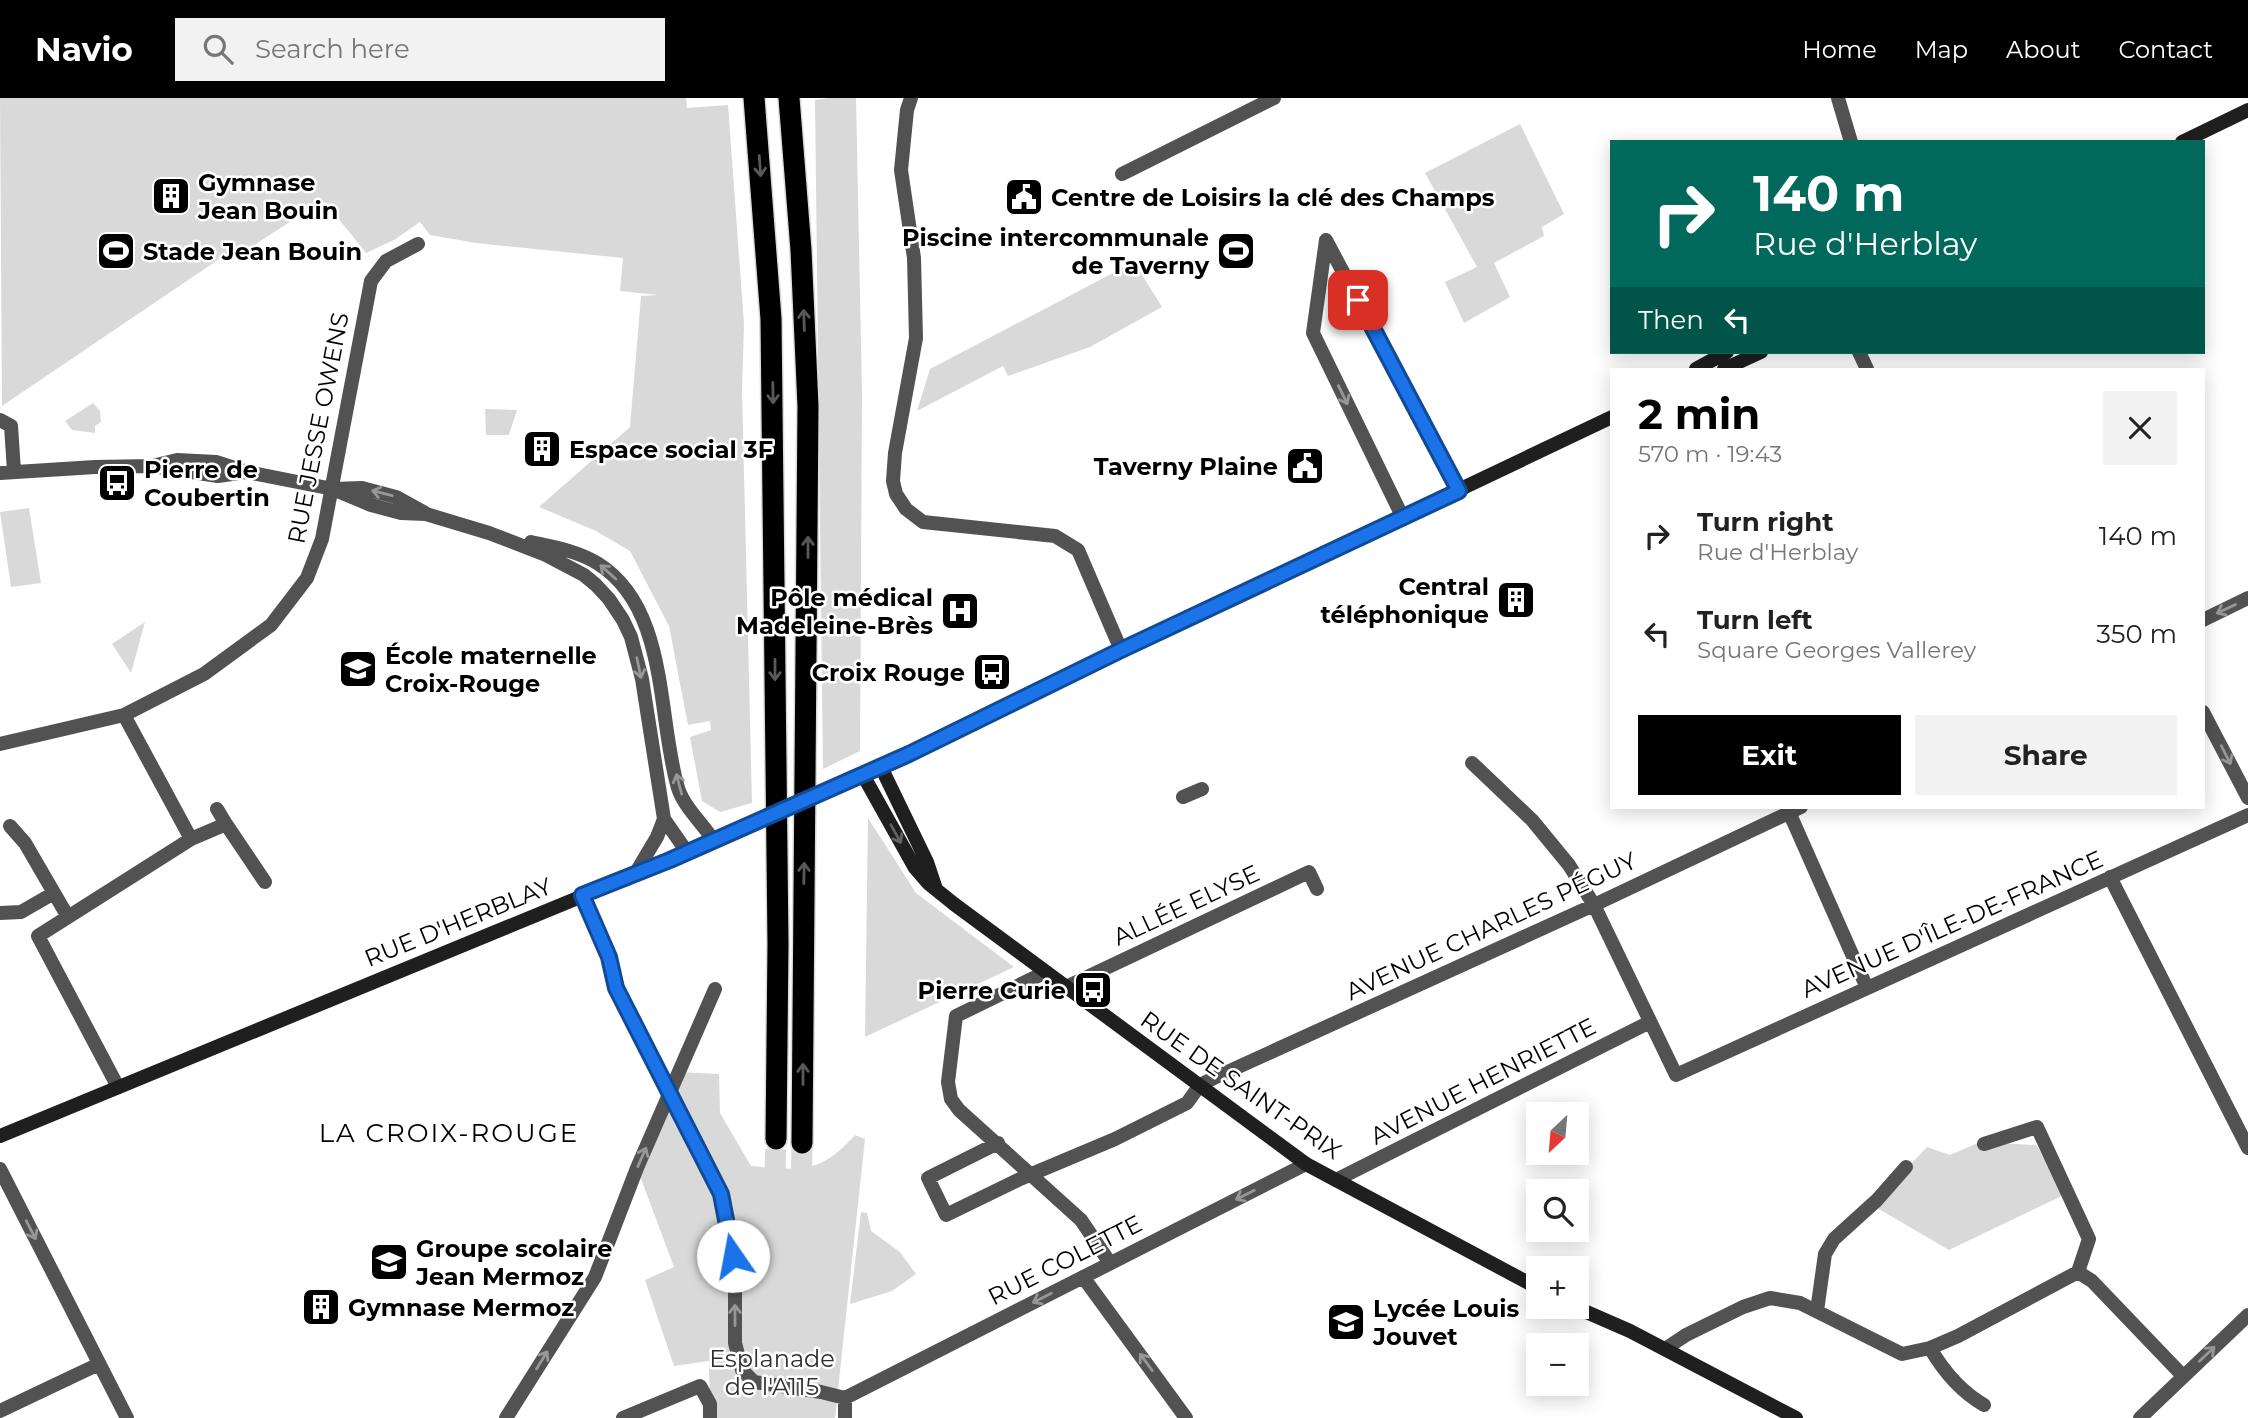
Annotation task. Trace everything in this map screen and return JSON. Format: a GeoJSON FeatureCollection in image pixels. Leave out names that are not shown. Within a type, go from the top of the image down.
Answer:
{"type":"FeatureCollection","features":[{"type":"Feature","properties":{"kind":"highway"},"geometry":{"type":"LineString","coordinates":[[754,98],[771,319],[778,944],[776,1139]]}},
{"type":"Feature","properties":{"kind":"highway"},"geometry":{"type":"LineString","coordinates":[[789,98],[801,250],[807,406],[802,1143]]}},
{"type":"Feature","properties":{"kind":"main road"},"geometry":{"type":"LineString","coordinates":[[2186,140],[2248,110]]}},
{"type":"Feature","properties":{"kind":"main road"},"geometry":{"type":"LineString","coordinates":[[1698,368],[1723,354]]}},
{"type":"Feature","properties":{"kind":"main road"},"geometry":{"type":"LineString","coordinates":[[1726,368],[1757,354]]}},
{"type":"Feature","properties":{"kind":"main road","name":"RUE D'HERBLAY"},"geometry":{"type":"LineString","coordinates":[[0,1136],[714,841],[881,767],[1610,418]]}},
{"type":"Feature","properties":{"kind":"main road"},"geometry":{"type":"LineString","coordinates":[[881,767],[927,862],[936,889]]}},
{"type":"Feature","properties":{"kind":"main road","name":"RUE DE SAINT-PRIX"},"geometry":{"type":"LineString","coordinates":[[863,775],[915,868],[936,889],[1306,1164],[1526,1282]]}},
{"type":"Feature","properties":{"kind":"main road"},"geometry":{"type":"LineString","coordinates":[[1589,1313],[1630,1331],[1796,1418]]}},
{"type":"Feature","properties":{"kind":"street"},"geometry":{"type":"LineString","coordinates":[[911,98],[907,110],[901,170],[914,258],[916,338],[894,453],[893,481],[897,494],[906,509],[923,522],[1055,536],[1078,550],[1121,650]]}},
{"type":"Feature","properties":{"kind":"street"},"geometry":{"type":"LineString","coordinates":[[1122,174],[1274,98]]}},
{"type":"Feature","properties":{"kind":"street"},"geometry":{"type":"LineString","coordinates":[[1838,98],[1850,140]]}},
{"type":"Feature","properties":{"kind":"street"},"geometry":{"type":"LineString","coordinates":[[1404,518],[1313,333],[1326,240],[1459,491]]}},
{"type":"Feature","properties":{"kind":"street","name":"RUE JESSE OWENS"},"geometry":{"type":"LineString","coordinates":[[0,744],[124,715],[204,674],[271,625],[307,578],[315,561],[333,489],[371,281],[386,261],[418,244]]}},
{"type":"Feature","properties":{"kind":"street"},"geometry":{"type":"LineString","coordinates":[[0,420],[11,426],[7,472],[152,467],[177,460],[216,462],[247,472],[333,489],[371,505],[401,513],[426,514],[489,533],[546,555],[584,575],[609,599],[623,620],[636,652],[664,819],[687,852]]}},
{"type":"Feature","properties":{"kind":"street"},"geometry":{"type":"LineString","coordinates":[[489,533],[584,556],[612,575],[624,588],[641,615],[653,652],[679,790],[714,841]]}},
{"type":"Feature","properties":{"kind":"street"},"geometry":{"type":"LineString","coordinates":[[2205,619],[2248,598]]}},
{"type":"Feature","properties":{"kind":"street"},"geometry":{"type":"LineString","coordinates":[[124,715],[191,839]]}},
{"type":"Feature","properties":{"kind":"street"},"geometry":{"type":"LineString","coordinates":[[2205,716],[2248,798]]}},
{"type":"Feature","properties":{"kind":"street"},"geometry":{"type":"LineString","coordinates":[[1472,763],[1532,820],[1569,865],[1594,905],[1650,1022]]}},
{"type":"Feature","properties":{"kind":"street"},"geometry":{"type":"LineString","coordinates":[[1183,797],[1202,789]]}},
{"type":"Feature","properties":{"kind":"street"},"geometry":{"type":"LineString","coordinates":[[217,809],[265,883]]}},
{"type":"Feature","properties":{"kind":"street"},"geometry":{"type":"LineString","coordinates":[[1795,809],[1867,988]]}},
{"type":"Feature","properties":{"kind":"street","name":"AVENUE CHARLES PÉGUY"},"geometry":{"type":"LineString","coordinates":[[998,1143],[928,1178],[946,1215],[1020,1179],[1115,1139],[1187,1103],[1200,1085],[1594,905],[1795,809]]}},
{"type":"Feature","properties":{"kind":"street","name":"AVENUE D'ÎLE-DE-FRANCE"},"geometry":{"type":"LineString","coordinates":[[1650,1022],[1676,1075],[2248,815]]}},
{"type":"Feature","properties":{"kind":"street"},"geometry":{"type":"LineString","coordinates":[[635,874],[657,837],[664,819]]}},
{"type":"Feature","properties":{"kind":"street"},"geometry":{"type":"LineString","coordinates":[[118,1087],[38,936],[191,839],[226,824]]}},
{"type":"Feature","properties":{"kind":"street"},"geometry":{"type":"LineString","coordinates":[[10,826],[25,843],[68,917]]}},
{"type":"Feature","properties":{"kind":"street","name":"ALLÉE ELYSE"},"geometry":{"type":"LineString","coordinates":[[1066,987],[1309,872],[1317,889]]}},
{"type":"Feature","properties":{"kind":"street"},"geometry":{"type":"LineString","coordinates":[[2110,877],[2248,1148]]}},
{"type":"Feature","properties":{"kind":"street"},"geometry":{"type":"LineString","coordinates":[[0,912],[21,912],[54,894]]}},
{"type":"Feature","properties":{"kind":"street"},"geometry":{"type":"LineString","coordinates":[[582,895],[609,957],[616,988],[721,1194],[735,1266],[735,1343],[742,1370],[754,1382],[845,1398],[845,1418]]}},
{"type":"Feature","properties":{"kind":"street"},"geometry":{"type":"LineString","coordinates":[[1046,972],[956,1016],[948,1082],[951,1099],[958,1110],[1081,1220],[1110,1263]]}},
{"type":"Feature","properties":{"kind":"street"},"geometry":{"type":"LineString","coordinates":[[506,1418],[595,1277],[637,1168],[715,989]]}},
{"type":"Feature","properties":{"kind":"street","name":"AVENUE HENRIETTE"},"geometry":{"type":"LineString","coordinates":[[1336,1180],[1650,1022]]}},
{"type":"Feature","properties":{"kind":"street"},"geometry":{"type":"LineString","coordinates":[[1665,1349],[1686,1335],[1732,1312],[1770,1298],[1800,1303],[1902,1354],[1930,1348],[1958,1336],[2078,1272],[2089,1239],[2037,1127],[1984,1144]]}},
{"type":"Feature","properties":{"kind":"street","name":"RUE COLETTE"},"geometry":{"type":"LineString","coordinates":[[845,1398],[1306,1164]]}},
{"type":"Feature","properties":{"kind":"street"},"geometry":{"type":"LineString","coordinates":[[1817,1311],[1825,1254],[1834,1239],[1877,1200],[1906,1167]]}},
{"type":"Feature","properties":{"kind":"street"},"geometry":{"type":"LineString","coordinates":[[0,1169],[127,1418]]}},
{"type":"Feature","properties":{"kind":"street"},"geometry":{"type":"LineString","coordinates":[[2078,1272],[2092,1281],[2183,1376]]}},
{"type":"Feature","properties":{"kind":"street"},"geometry":{"type":"LineString","coordinates":[[1083,1277],[1186,1418]]}},
{"type":"Feature","properties":{"kind":"street"},"geometry":{"type":"LineString","coordinates":[[2140,1418],[2248,1315]]}},
{"type":"Feature","properties":{"kind":"street"},"geometry":{"type":"LineString","coordinates":[[1930,1348],[1940,1365],[1965,1394],[1984,1405]]}},
{"type":"Feature","properties":{"kind":"street"},"geometry":{"type":"LineString","coordinates":[[0,1411],[99,1364]]}},
{"type":"Feature","properties":{"kind":"street"},"geometry":{"type":"LineString","coordinates":[[623,1418],[700,1386],[710,1404],[710,1418]]}},
{"type":"Feature","properties":{"kind":"green space"},"geometry":{"type":"Polygon","coordinates":[[[0,98],[686,98],[687,108],[728,105],[744,324],[742,390],[752,803],[720,812],[702,801],[690,737],[711,730],[710,721],[688,725],[669,626],[630,551],[596,531],[539,507],[630,427],[641,296],[658,295],[620,291],[623,258],[476,243],[430,235],[420,222],[394,240],[366,253],[325,202],[242,253],[234,249],[2,406],[0,98]]]}},
{"type":"Feature","properties":{"kind":"green space"},"geometry":{"type":"Polygon","coordinates":[[[856,98],[862,394],[860,751],[823,769],[815,100],[856,98]]]}},
{"type":"Feature","properties":{"kind":"green space"},"geometry":{"type":"Polygon","coordinates":[[[1520,124],[1564,214],[1542,227],[1544,236],[1494,263],[1510,297],[1464,323],[1445,282],[1477,267],[1425,173],[1520,124]]]}},
{"type":"Feature","properties":{"kind":"green space"},"geometry":{"type":"Polygon","coordinates":[[[1134,262],[1162,307],[1090,347],[1008,376],[1003,366],[917,411],[930,369],[1134,262]]]}},
{"type":"Feature","properties":{"kind":"green space"},"geometry":{"type":"Polygon","coordinates":[[[93,403],[100,411],[101,422],[95,426],[95,433],[72,430],[65,421],[93,403]]]}},
{"type":"Feature","properties":{"kind":"green space"},"geometry":{"type":"Polygon","coordinates":[[[485,409],[517,410],[509,435],[486,435],[485,409]]]}},
{"type":"Feature","properties":{"kind":"green space"},"geometry":{"type":"Polygon","coordinates":[[[29,508],[41,583],[11,587],[0,512],[29,508]]]}},
{"type":"Feature","properties":{"kind":"green space"},"geometry":{"type":"Polygon","coordinates":[[[145,622],[131,673],[112,644],[145,622]]]}},
{"type":"Feature","properties":{"kind":"green space"},"geometry":{"type":"Polygon","coordinates":[[[868,818],[916,893],[1014,967],[865,1037],[868,818]]]}},
{"type":"Feature","properties":{"kind":"green space","name":"Esplanade de l'A115"},"geometry":{"type":"Polygon","coordinates":[[[679,1072],[719,1074],[720,1113],[751,1166],[808,1167],[831,1157],[855,1135],[865,1139],[835,1418],[710,1418],[709,1361],[674,1366],[645,1280],[674,1267],[637,1168],[679,1072]]]}},
{"type":"Feature","properties":{"kind":"green space"},"geometry":{"type":"Polygon","coordinates":[[[1980,1142],[2036,1145],[2068,1193],[1949,1250],[1872,1205],[1927,1147],[1950,1155],[1980,1142]]]}},
{"type":"Feature","properties":{"kind":"green space"},"geometry":{"type":"Polygon","coordinates":[[[861,1212],[867,1213],[871,1231],[900,1252],[916,1274],[892,1291],[850,1304],[861,1212]]]}},
{"type":"Feature","properties":{"kind":"tunnel"},"geometry":{"type":"LineString","coordinates":[[768,1418],[776,1139]]}},
{"type":"Feature","properties":{"kind":"tunnel"},"geometry":{"type":"LineString","coordinates":[[797,1418],[802,1143]]}},
{"type":"Feature","properties":{"kind":"place","name":"Gymnase Jean Bouin"},"geometry":{"type":"Point","coordinates":[171,196]}},
{"type":"Feature","properties":{"kind":"place","name":"Centre de Loisirs la clé des Champs"},"geometry":{"type":"Point","coordinates":[1024,197]}},
{"type":"Feature","properties":{"kind":"place","name":"Stade Jean Bouin"},"geometry":{"type":"Point","coordinates":[116,251]}},
{"type":"Feature","properties":{"kind":"place","name":"Piscine intercommunale de Taverny"},"geometry":{"type":"Point","coordinates":[1236,251]}},
{"type":"Feature","properties":{"kind":"place","name":"Espace social 3F"},"geometry":{"type":"Point","coordinates":[542,449]}},
{"type":"Feature","properties":{"kind":"place","name":"Taverny Plaine"},"geometry":{"type":"Point","coordinates":[1305,466]}},
{"type":"Feature","properties":{"kind":"place","name":"Pierre de Coubertin"},"geometry":{"type":"Point","coordinates":[117,483]}},
{"type":"Feature","properties":{"kind":"place","name":"Central téléphonique"},"geometry":{"type":"Point","coordinates":[1516,600]}},
{"type":"Feature","properties":{"kind":"place","name":"Pôle médical Madeleine-Brès"},"geometry":{"type":"Point","coordinates":[960,611]}},
{"type":"Feature","properties":{"kind":"place","name":"École maternelle Croix-Rouge"},"geometry":{"type":"Point","coordinates":[358,669]}},
{"type":"Feature","properties":{"kind":"place","name":"Croix Rouge"},"geometry":{"type":"Point","coordinates":[992,672]}},
{"type":"Feature","properties":{"kind":"place","name":"Pierre Curie"},"geometry":{"type":"Point","coordinates":[1093,990]}},
{"type":"Feature","properties":{"kind":"place","name":"Groupe scolaire Jean Mermoz"},"geometry":{"type":"Point","coordinates":[389,1262]}},
{"type":"Feature","properties":{"kind":"place","name":"Gymnase Mermoz"},"geometry":{"type":"Point","coordinates":[321,1307]}},
{"type":"Feature","properties":{"kind":"place","name":"Lycée Louis Jouvet"},"geometry":{"type":"Point","coordinates":[1346,1322]}},
{"type":"Feature","properties":{"kind":"district","name":"LA CROIX-ROUGE"},"geometry":{"type":"Point","coordinates":[449,1133]}},
{"type":"Feature","properties":{"kind":"route"},"geometry":{"type":"LineString","coordinates":[[733,1256],[721,1194],[616,988],[609,957],[582,895],[670,860],[909,754],[1121,650],[1459,491],[1358,300]]}}]}
